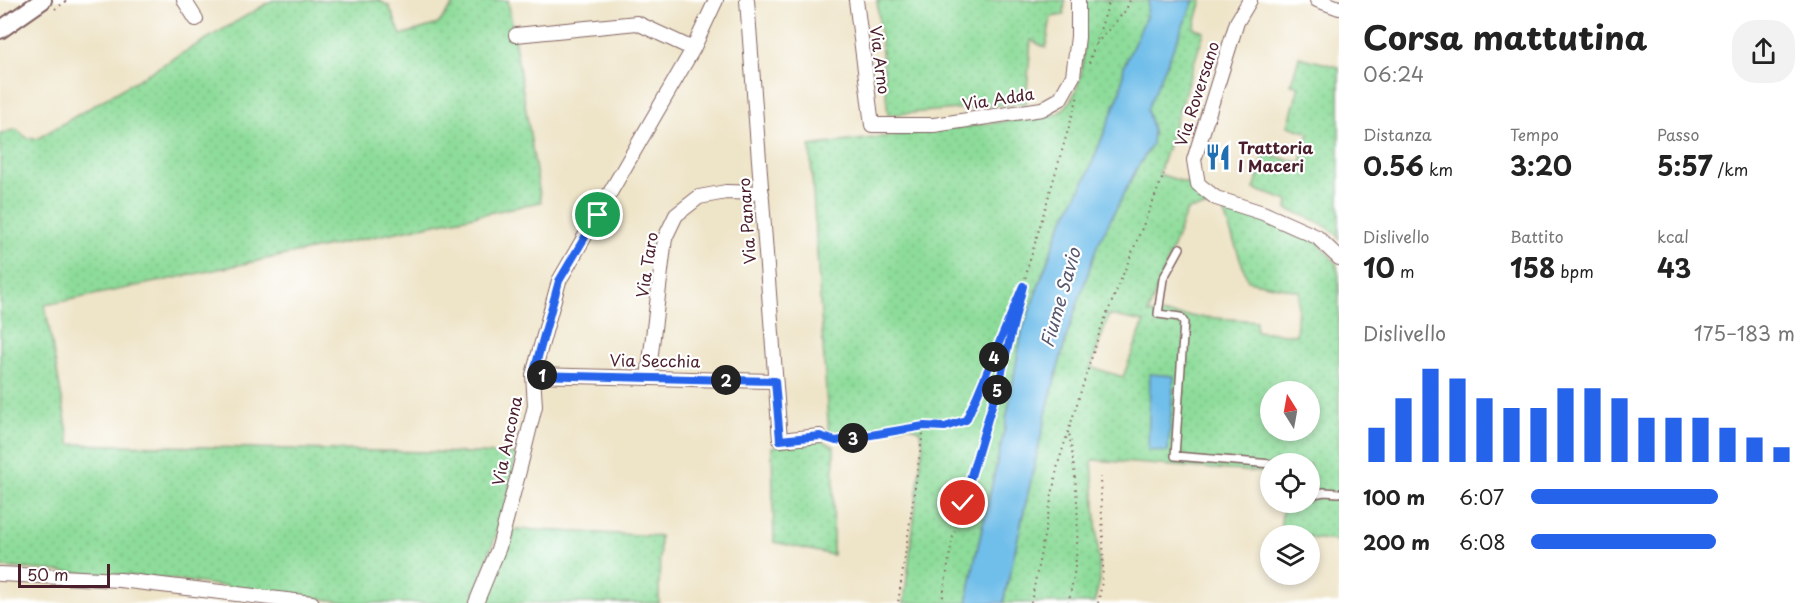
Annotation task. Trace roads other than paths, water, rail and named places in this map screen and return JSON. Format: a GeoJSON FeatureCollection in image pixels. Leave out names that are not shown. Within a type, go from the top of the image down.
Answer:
{"type":"FeatureCollection","features":[{"type":"Feature","properties":{"kind":"street"},"geometry":{"type":"LineString","coordinates":[[0,30],[43,0]]}},
{"type":"Feature","properties":{"kind":"street"},"geometry":{"type":"LineString","coordinates":[[184,0],[196,19]]}},
{"type":"Feature","properties":{"kind":"street","name":"Via Ancona"},"geometry":{"type":"LineString","coordinates":[[476,603],[499,547],[519,471],[535,406],[533,375],[559,281],[693,49],[716,0]]}},
{"type":"Feature","properties":{"kind":"street","name":"Via Panaro"},"geometry":{"type":"LineString","coordinates":[[747,0],[780,440],[820,436]]}},
{"type":"Feature","properties":{"kind":"street","name":"Via Arno"},"geometry":{"type":"LineString","coordinates":[[856,0],[872,125]]}},
{"type":"Feature","properties":{"kind":"street","name":"Via Adda"},"geometry":{"type":"LineString","coordinates":[[872,125],[934,125],[1042,109],[1060,99],[1073,76],[1078,37],[1078,0]]}},
{"type":"Feature","properties":{"kind":"street","name":"Via Roversano"},"geometry":{"type":"LineString","coordinates":[[1250,0],[1237,22],[1194,160],[1198,184],[1216,198],[1263,213],[1317,237],[1339,258]]}},
{"type":"Feature","properties":{"kind":"street"},"geometry":{"type":"LineString","coordinates":[[1317,0],[1339,9]]}},
{"type":"Feature","properties":{"kind":"street"},"geometry":{"type":"LineString","coordinates":[[516,35],[637,23],[693,49]]}},
{"type":"Feature","properties":{"kind":"street","name":"Via Taro"},"geometry":{"type":"LineString","coordinates":[[648,378],[665,238],[676,215],[699,196],[726,192],[762,193]]}},
{"type":"Feature","properties":{"kind":"street","name":"Via Secchia"},"geometry":{"type":"LineString","coordinates":[[533,375],[775,381]]}},
{"type":"Feature","properties":{"kind":"street"},"geometry":{"type":"LineString","coordinates":[[0,574],[120,580],[312,603]]}},
{"type":"Feature","properties":{"kind":"lane"},"geometry":{"type":"LineString","coordinates":[[1180,248],[1163,279],[1158,314],[1180,317],[1184,322],[1175,456],[1260,463]]}},
{"type":"Feature","properties":{"kind":"lane"},"geometry":{"type":"LineString","coordinates":[[1320,493],[1339,493]]}},
{"type":"Feature","properties":{"kind":"water","name":"Fiume Savio"},"geometry":{"type":"Polygon","coordinates":[[[1149,0],[1194,0],[1147,110],[1153,130],[1152,144],[1137,168],[1097,246],[1067,335],[1049,401],[1003,603],[967,603],[1005,427],[1022,331],[1060,227],[1087,176],[1121,90],[1124,66],[1146,17],[1149,0]]]}},
{"type":"Feature","properties":{"kind":"water"},"geometry":{"type":"Polygon","coordinates":[[[1150,374],[1174,376],[1168,452],[1148,450],[1150,374]]]}},
{"type":"Feature","properties":{"kind":"place","name":"Trattoria I Maceri"},"geometry":{"type":"Point","coordinates":[1218,157]}}]}
